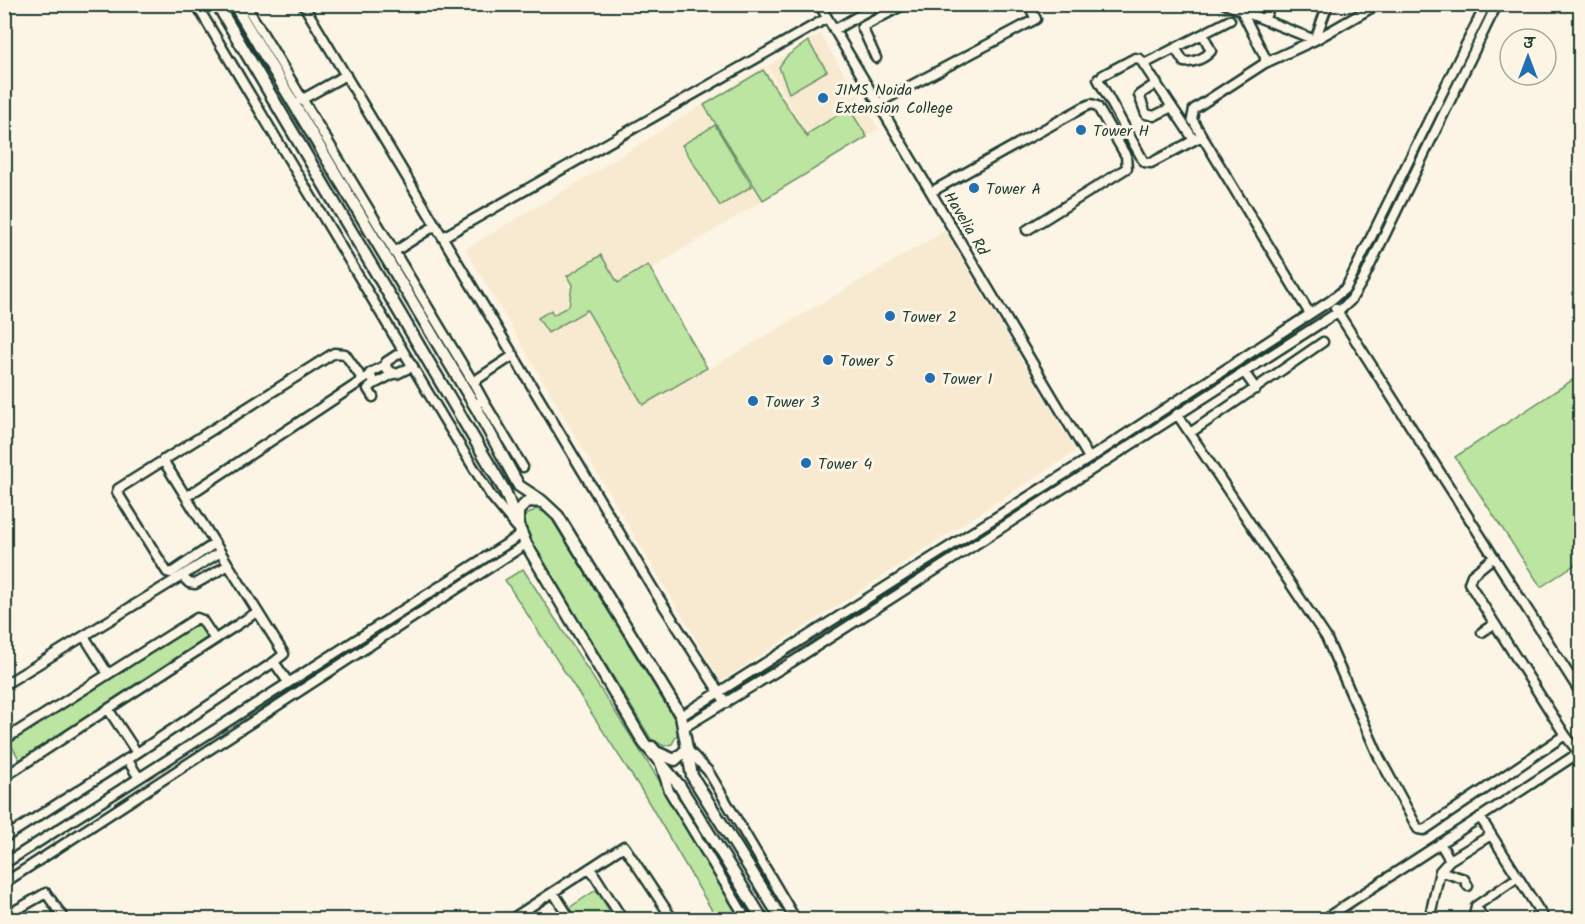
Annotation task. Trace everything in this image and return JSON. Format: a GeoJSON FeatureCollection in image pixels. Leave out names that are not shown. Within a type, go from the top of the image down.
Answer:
{"type":"FeatureCollection","features":[{"type":"Feature","properties":{"kind":"main road"},"geometry":{"type":"LineString","coordinates":[[217,4],[505,491],[521,534],[638,732],[660,765],[679,785],[764,920]]}},
{"type":"Feature","properties":{"kind":"main road"},"geometry":{"type":"LineString","coordinates":[[234,4],[478,402],[519,486],[543,502],[558,516],[681,716],[692,776],[782,920]]}},
{"type":"Feature","properties":{"kind":"main road"},"geometry":{"type":"LineString","coordinates":[[521,534],[518,511],[528,501],[543,502]]}},
{"type":"Feature","properties":{"kind":"main road"},"geometry":{"type":"LineString","coordinates":[[638,732],[656,752],[668,758],[675,760],[687,749]]}},
{"type":"Feature","properties":{"kind":"street"},"geometry":{"type":"LineString","coordinates":[[196,4],[445,421],[491,496],[521,534]]}},
{"type":"Feature","properties":{"kind":"street"},"geometry":{"type":"LineString","coordinates":[[244,4],[473,382],[478,402],[523,467]]}},
{"type":"Feature","properties":{"kind":"street"},"geometry":{"type":"LineString","coordinates":[[303,4],[655,592],[726,703]]}},
{"type":"Feature","properties":{"kind":"street","name":"Havelia Rd"},"geometry":{"type":"LineString","coordinates":[[819,4],[1089,458]]}},
{"type":"Feature","properties":{"kind":"street"},"geometry":{"type":"LineString","coordinates":[[834,30],[879,4]]}},
{"type":"Feature","properties":{"kind":"street"},"geometry":{"type":"LineString","coordinates":[[876,58],[862,27],[905,4]]}},
{"type":"Feature","properties":{"kind":"street"},"geometry":{"type":"LineString","coordinates":[[878,103],[1036,19],[1028,4]]}},
{"type":"Feature","properties":{"kind":"street"},"geometry":{"type":"LineString","coordinates":[[1225,4],[1266,18],[1315,40]]}},
{"type":"Feature","properties":{"kind":"street"},"geometry":{"type":"LineString","coordinates":[[1266,18],[1271,4]]}},
{"type":"Feature","properties":{"kind":"street"},"geometry":{"type":"LineString","coordinates":[[1315,40],[1328,4]]}},
{"type":"Feature","properties":{"kind":"street"},"geometry":{"type":"LineString","coordinates":[[1198,138],[1191,119],[1194,109],[1265,63],[1315,40],[1378,4]]}},
{"type":"Feature","properties":{"kind":"street"},"geometry":{"type":"LineString","coordinates":[[681,716],[1062,476],[1330,301],[1346,288],[1486,4]]}},
{"type":"Feature","properties":{"kind":"street"},"geometry":{"type":"LineString","coordinates":[[683,728],[726,703],[1338,312],[1360,286],[1497,4]]}},
{"type":"Feature","properties":{"kind":"street"},"geometry":{"type":"LineString","coordinates":[[1241,10],[1265,57],[1265,63]]}},
{"type":"Feature","properties":{"kind":"street"},"geometry":{"type":"LineString","coordinates":[[443,237],[827,18]]}},
{"type":"Feature","properties":{"kind":"street"},"geometry":{"type":"LineString","coordinates":[[1144,64],[1230,20]]}},
{"type":"Feature","properties":{"kind":"street"},"geometry":{"type":"LineString","coordinates":[[1175,48],[1184,62],[1208,55],[1211,51],[1210,45],[1203,34]]}},
{"type":"Feature","properties":{"kind":"street"},"geometry":{"type":"LineString","coordinates":[[1198,138],[1151,164],[1144,162],[1100,77],[1135,58],[1144,64],[1173,107],[1198,138],[1310,314]]}},
{"type":"Feature","properties":{"kind":"street"},"geometry":{"type":"LineString","coordinates":[[301,100],[346,75]]}},
{"type":"Feature","properties":{"kind":"street"},"geometry":{"type":"LineString","coordinates":[[1157,83],[1139,95],[1146,114],[1154,116],[1173,107]]}},
{"type":"Feature","properties":{"kind":"street"},"geometry":{"type":"LineString","coordinates":[[931,192],[1084,107],[1097,106],[1126,156],[1127,168],[1027,230]]}},
{"type":"Feature","properties":{"kind":"street"},"geometry":{"type":"LineString","coordinates":[[394,252],[436,225]]}},
{"type":"Feature","properties":{"kind":"street"},"geometry":{"type":"LineString","coordinates":[[1330,301],[1581,692]]}},
{"type":"Feature","properties":{"kind":"street"},"geometry":{"type":"LineString","coordinates":[[1190,433],[1323,342]]}},
{"type":"Feature","properties":{"kind":"street"},"geometry":{"type":"LineString","coordinates":[[186,497],[369,380],[390,359],[403,351]]}},
{"type":"Feature","properties":{"kind":"street"},"geometry":{"type":"LineString","coordinates":[[214,544],[171,573],[167,573],[117,492],[118,489],[334,353],[345,354],[369,380],[368,389],[373,398]]}},
{"type":"Feature","properties":{"kind":"street"},"geometry":{"type":"LineString","coordinates":[[473,382],[514,355]]}},
{"type":"Feature","properties":{"kind":"street"},"geometry":{"type":"LineString","coordinates":[[386,365],[393,374]]}},
{"type":"Feature","properties":{"kind":"street"},"geometry":{"type":"LineString","coordinates":[[369,380],[412,366]]}},
{"type":"Feature","properties":{"kind":"street"},"geometry":{"type":"LineString","coordinates":[[1244,372],[1256,389]]}},
{"type":"Feature","properties":{"kind":"street"},"geometry":{"type":"LineString","coordinates":[[445,421],[460,414]]}},
{"type":"Feature","properties":{"kind":"street"},"geometry":{"type":"LineString","coordinates":[[1177,414],[1326,637],[1379,757],[1415,827],[1424,830],[1565,735]]}},
{"type":"Feature","properties":{"kind":"street"},"geometry":{"type":"LineString","coordinates":[[4,838],[137,753],[284,654],[219,554],[163,460]]}},
{"type":"Feature","properties":{"kind":"street"},"geometry":{"type":"LineString","coordinates":[[1062,476],[1067,484]]}},
{"type":"Feature","properties":{"kind":"street"},"geometry":{"type":"LineString","coordinates":[[4,864],[521,534]]}},
{"type":"Feature","properties":{"kind":"street"},"geometry":{"type":"LineString","coordinates":[[4,882],[521,534]]}},
{"type":"Feature","properties":{"kind":"street"},"geometry":{"type":"LineString","coordinates":[[4,685],[219,554]]}},
{"type":"Feature","properties":{"kind":"street"},"geometry":{"type":"LineString","coordinates":[[1323,920],[1580,752],[1565,735],[1469,582],[1472,575],[1494,556]]}},
{"type":"Feature","properties":{"kind":"street"},"geometry":{"type":"LineString","coordinates":[[183,577],[189,583],[195,584],[228,566]]}},
{"type":"Feature","properties":{"kind":"street"},"geometry":{"type":"LineString","coordinates":[[4,777],[257,612]]}},
{"type":"Feature","properties":{"kind":"street"},"geometry":{"type":"LineString","coordinates":[[4,745],[7,738],[197,618],[202,620],[214,638]]}},
{"type":"Feature","properties":{"kind":"street"},"geometry":{"type":"LineString","coordinates":[[1482,632],[1494,624]]}},
{"type":"Feature","properties":{"kind":"street"},"geometry":{"type":"LineString","coordinates":[[84,636],[108,674]]}},
{"type":"Feature","properties":{"kind":"street"},"geometry":{"type":"LineString","coordinates":[[274,662],[288,682]]}},
{"type":"Feature","properties":{"kind":"street"},"geometry":{"type":"LineString","coordinates":[[108,709],[137,753]]}},
{"type":"Feature","properties":{"kind":"street"},"geometry":{"type":"LineString","coordinates":[[687,749],[708,771],[796,920]]}},
{"type":"Feature","properties":{"kind":"street"},"geometry":{"type":"LineString","coordinates":[[127,759],[139,778]]}},
{"type":"Feature","properties":{"kind":"street"},"geometry":{"type":"LineString","coordinates":[[660,765],[669,790],[747,920]]}},
{"type":"Feature","properties":{"kind":"street"},"geometry":{"type":"LineString","coordinates":[[1480,817],[1545,920]]}},
{"type":"Feature","properties":{"kind":"street"},"geometry":{"type":"LineString","coordinates":[[1429,920],[1440,871],[1450,860],[1491,835]]}},
{"type":"Feature","properties":{"kind":"street"},"geometry":{"type":"LineString","coordinates":[[43,840],[50,852]]}},
{"type":"Feature","properties":{"kind":"street"},"geometry":{"type":"LineString","coordinates":[[1440,843],[1450,860]]}},
{"type":"Feature","properties":{"kind":"street"},"geometry":{"type":"LineString","coordinates":[[510,920],[522,916],[553,892],[624,846],[673,920]]}},
{"type":"Feature","properties":{"kind":"street"},"geometry":{"type":"LineString","coordinates":[[590,868],[622,920]]}},
{"type":"Feature","properties":{"kind":"street"},"geometry":{"type":"LineString","coordinates":[[1440,871],[1464,879],[1468,886]]}},
{"type":"Feature","properties":{"kind":"street"},"geometry":{"type":"LineString","coordinates":[[1473,920],[1476,906],[1518,877]]}},
{"type":"Feature","properties":{"kind":"street"},"geometry":{"type":"LineString","coordinates":[[553,892],[571,920]]}},
{"type":"Feature","properties":{"kind":"street"},"geometry":{"type":"LineString","coordinates":[[4,917],[46,893],[64,920]]}},
{"type":"Feature","properties":{"kind":"street"},"geometry":{"type":"LineString","coordinates":[[1476,906],[1484,920]]}},
{"type":"Feature","properties":{"kind":"shaded area"},"geometry":{"type":"Polygon","coordinates":[[[820,34],[879,129],[651,269],[709,369],[945,231],[1076,451],[721,681],[581,446],[587,442],[581,445],[465,249],[592,174],[764,66],[804,128],[767,66],[820,34]]]}},
{"type":"Feature","properties":{"kind":"green space"},"geometry":{"type":"Polygon","coordinates":[[[808,41],[827,71],[789,93],[779,67],[787,56],[808,41]]]}},
{"type":"Feature","properties":{"kind":"green space"},"geometry":{"type":"Polygon","coordinates":[[[763,70],[808,138],[807,134],[849,108],[867,137],[763,200],[704,105],[763,70]]]}},
{"type":"Feature","properties":{"kind":"green space"},"geometry":{"type":"Polygon","coordinates":[[[715,125],[752,186],[720,206],[682,145],[715,125]]]}},
{"type":"Feature","properties":{"kind":"green space"},"geometry":{"type":"Polygon","coordinates":[[[601,255],[618,283],[648,265],[707,368],[643,405],[587,310],[548,333],[538,318],[551,310],[553,315],[569,306],[572,285],[567,276],[601,255]]]}},
{"type":"Feature","properties":{"kind":"green space"},"geometry":{"type":"Polygon","coordinates":[[[1580,375],[1580,561],[1541,587],[1455,457],[1580,375]]]}},
{"type":"Feature","properties":{"kind":"green space"},"geometry":{"type":"Polygon","coordinates":[[[536,509],[549,514],[677,723],[679,731],[672,744],[664,746],[651,739],[523,529],[525,516],[536,509]]]}},
{"type":"Feature","properties":{"kind":"green space"},"geometry":{"type":"Polygon","coordinates":[[[523,569],[659,780],[742,919],[717,919],[642,791],[505,580],[523,569]]]}},
{"type":"Feature","properties":{"kind":"green space"},"geometry":{"type":"Polygon","coordinates":[[[204,617],[221,643],[24,767],[8,740],[204,617]]]}},
{"type":"Feature","properties":{"kind":"green space"},"geometry":{"type":"Polygon","coordinates":[[[596,890],[615,919],[577,919],[569,908],[596,890]]]}},
{"type":"Feature","properties":{"kind":"place","name":"JIMS Noida Extension College"},"geometry":{"type":"Point","coordinates":[823,98]}},
{"type":"Feature","properties":{"kind":"place","name":"Tower H"},"geometry":{"type":"Point","coordinates":[1081,130]}},
{"type":"Feature","properties":{"kind":"place","name":"Tower A"},"geometry":{"type":"Point","coordinates":[974,188]}},
{"type":"Feature","properties":{"kind":"place","name":"Tower 2"},"geometry":{"type":"Point","coordinates":[890,316]}},
{"type":"Feature","properties":{"kind":"place","name":"Tower 5"},"geometry":{"type":"Point","coordinates":[828,360]}},
{"type":"Feature","properties":{"kind":"place","name":"Tower 1"},"geometry":{"type":"Point","coordinates":[930,378]}},
{"type":"Feature","properties":{"kind":"place","name":"Tower 3"},"geometry":{"type":"Point","coordinates":[753,401]}},
{"type":"Feature","properties":{"kind":"place","name":"Tower 4"},"geometry":{"type":"Point","coordinates":[806,463]}}]}
